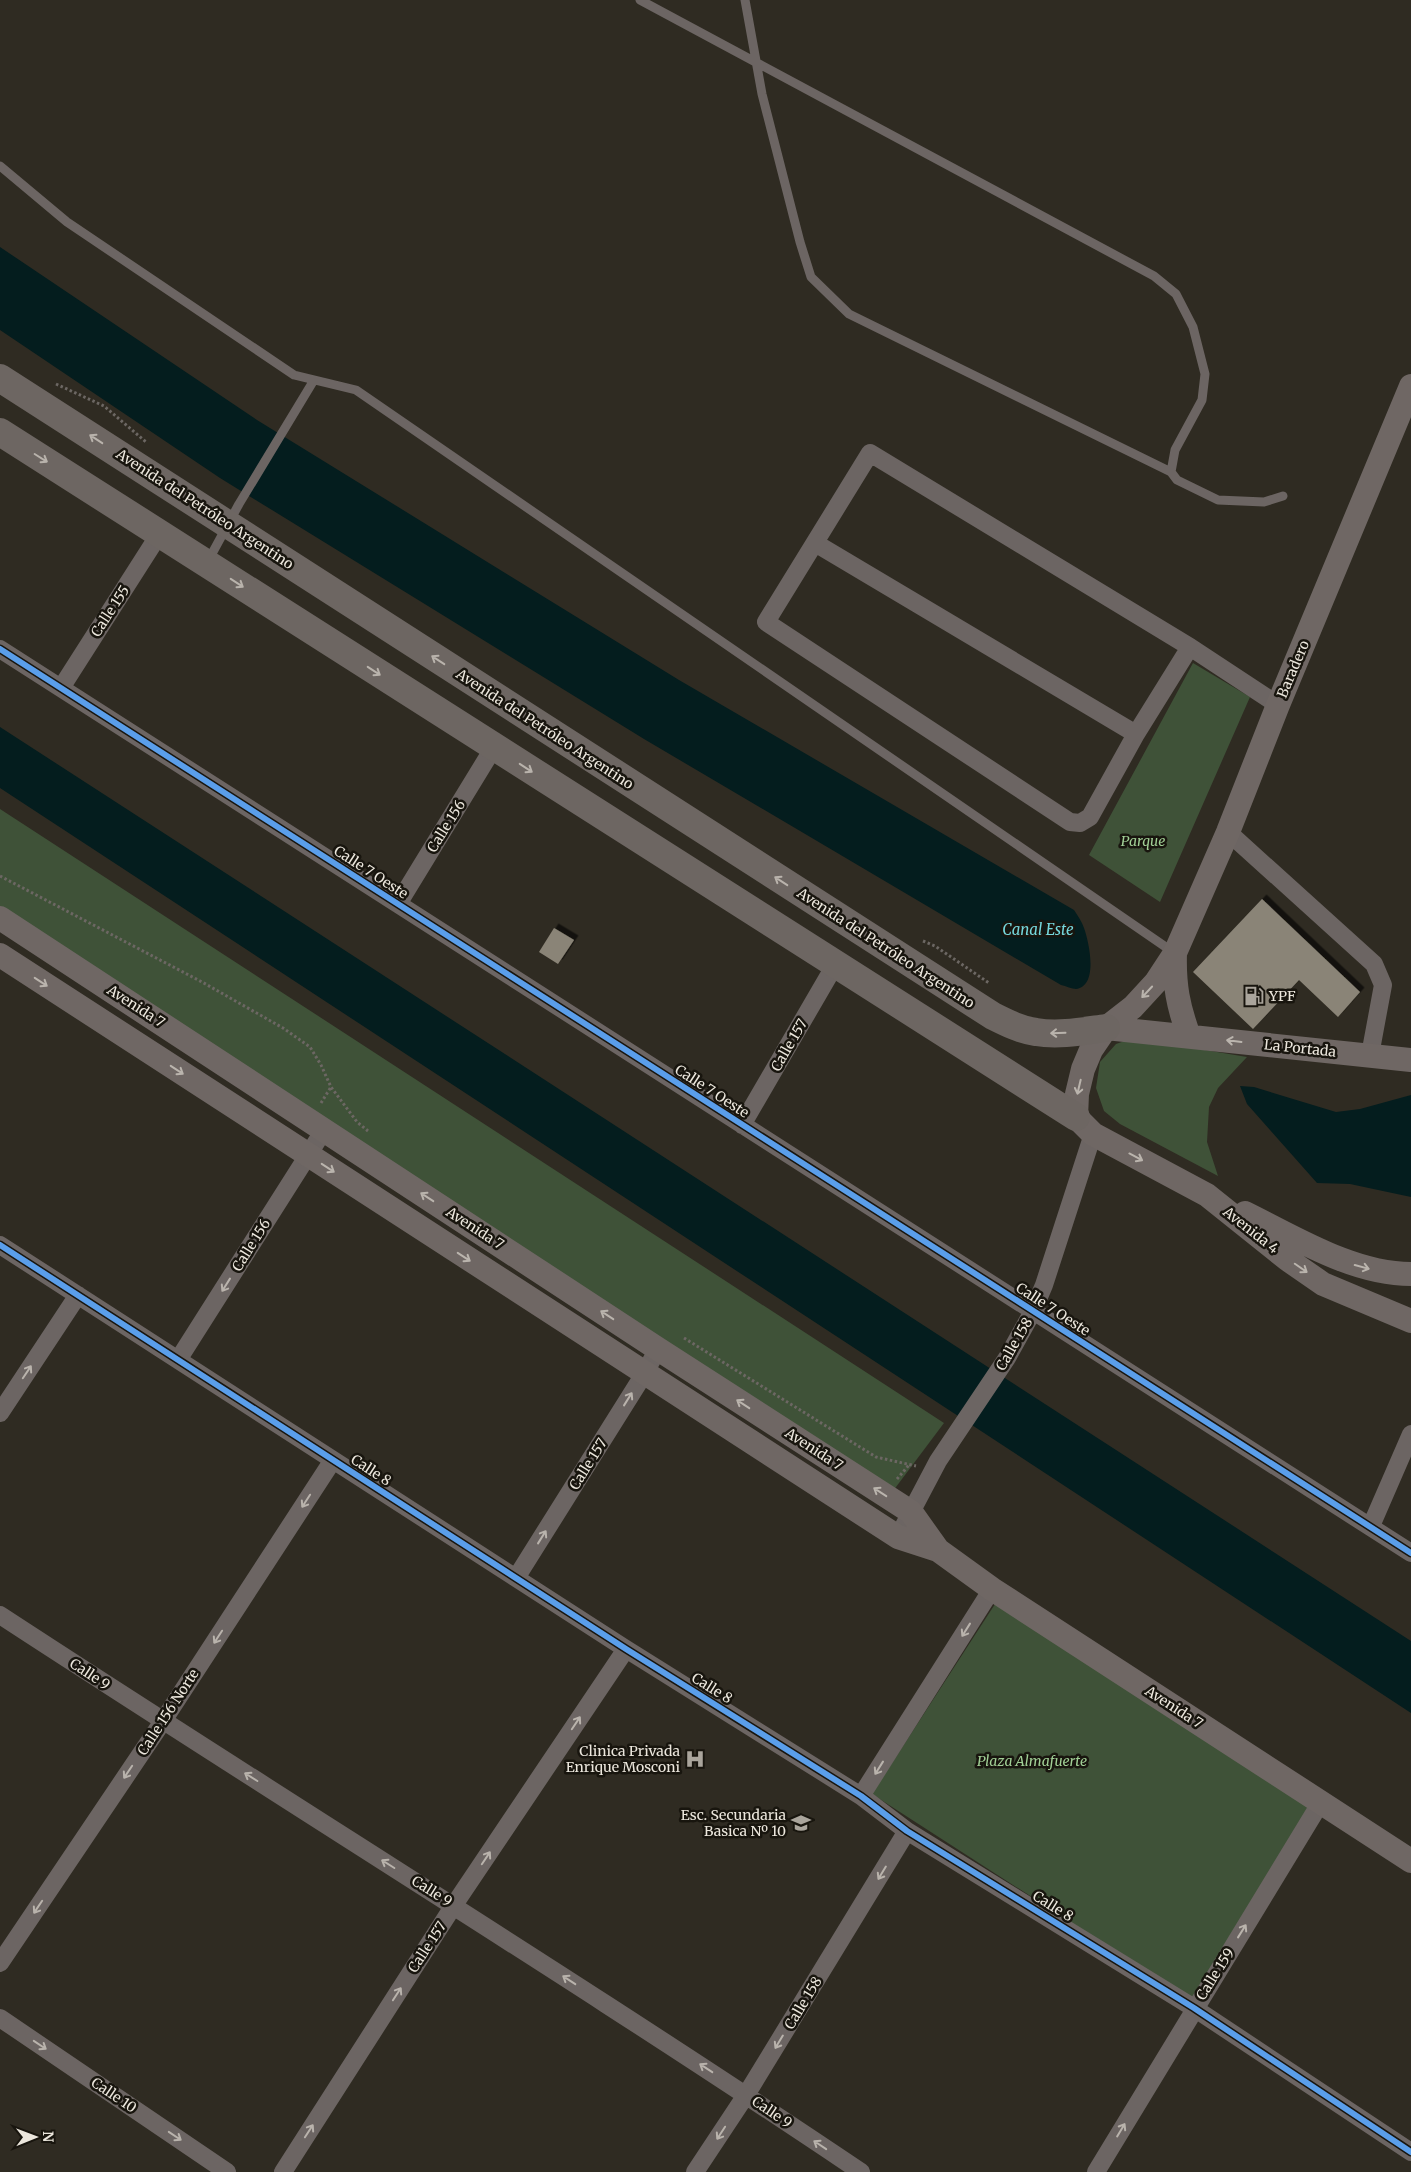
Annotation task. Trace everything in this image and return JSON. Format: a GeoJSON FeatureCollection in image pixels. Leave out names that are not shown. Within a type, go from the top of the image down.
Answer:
{"type":"FeatureCollection","features":[{"type":"Feature","properties":{"kind":"main road","name":"Avenida del Petróleo Argentino"},"geometry":{"type":"LineString","coordinates":[[0,378],[234,514],[993,1016],[1018,1028],[1038,1033],[1106,1028]]}},
{"type":"Feature","properties":{"kind":"main road","name":"Baradero"},"geometry":{"type":"LineString","coordinates":[[1084,1126],[1077,1094],[1083,1069],[1091,1050],[1106,1028],[1133,1007],[1156,982],[1175,953],[1228,832],[1278,705],[1411,386]]}},
{"type":"Feature","properties":{"kind":"main road"},"geometry":{"type":"LineString","coordinates":[[0,432],[835,964],[1084,1126]]}},
{"type":"Feature","properties":{"kind":"main road","name":"Avenida 7"},"geometry":{"type":"LineString","coordinates":[[0,918],[658,1349],[911,1512],[938,1550]]}},
{"type":"Feature","properties":{"kind":"main road","name":"Baradero"},"geometry":{"type":"LineString","coordinates":[[1175,953],[1176,991],[1179,1009],[1189,1036]]}},
{"type":"Feature","properties":{"kind":"main road","name":"Avenida 7"},"geometry":{"type":"LineString","coordinates":[[0,955],[898,1537],[938,1550],[992,1589],[1411,1861]]}},
{"type":"Feature","properties":{"kind":"main road","name":"La Portada"},"geometry":{"type":"LineString","coordinates":[[1106,1028],[1408,1060]]}},
{"type":"Feature","properties":{"kind":"main road","name":"Avenida 4"},"geometry":{"type":"LineString","coordinates":[[1084,1126],[1207,1195],[1287,1259],[1322,1284],[1411,1321]]}},
{"type":"Feature","properties":{"kind":"main road"},"geometry":{"type":"LineString","coordinates":[[1207,1195],[1350,1263],[1389,1274],[1411,1274]]}},
{"type":"Feature","properties":{"kind":"street"},"geometry":{"type":"LineString","coordinates":[[1190,647],[1136,734],[1090,817],[1080,822],[1070,822],[766,622],[870,453],[1190,647],[1278,705]]}},
{"type":"Feature","properties":{"kind":"street","name":"Calle 155"},"geometry":{"type":"LineString","coordinates":[[60,688],[160,534]]}},
{"type":"Feature","properties":{"kind":"street"},"geometry":{"type":"LineString","coordinates":[[815,543],[1136,734]]}},
{"type":"Feature","properties":{"kind":"street","name":"Calle 7 Oeste"},"geometry":{"type":"LineString","coordinates":[[0,649],[1411,1553]]}},
{"type":"Feature","properties":{"kind":"street","name":"Calle 156"},"geometry":{"type":"LineString","coordinates":[[398,904],[494,747]]}},
{"type":"Feature","properties":{"kind":"street"},"geometry":{"type":"LineString","coordinates":[[1228,832],[1374,964],[1383,985],[1370,1055]]}},
{"type":"Feature","properties":{"kind":"street","name":"Calle 157"},"geometry":{"type":"LineString","coordinates":[[742,1125],[835,964]]}},
{"type":"Feature","properties":{"kind":"street","name":"Calle 158"},"geometry":{"type":"LineString","coordinates":[[898,1537],[936,1464],[1007,1358],[1033,1310],[1044,1285],[1084,1126]]}},
{"type":"Feature","properties":{"kind":"street","name":"Calle 156"},"geometry":{"type":"LineString","coordinates":[[178,1360],[324,1130]]}},
{"type":"Feature","properties":{"kind":"street","name":"Calle 8"},"geometry":{"type":"LineString","coordinates":[[0,1245],[626,1649],[861,1796],[907,1831],[1194,2008],[1411,2152]]}},
{"type":"Feature","properties":{"kind":"street"},"geometry":{"type":"LineString","coordinates":[[0,1413],[78,1295]]}},
{"type":"Feature","properties":{"kind":"street","name":"Calle 157"},"geometry":{"type":"LineString","coordinates":[[516,1578],[658,1349]]}},
{"type":"Feature","properties":{"kind":"street"},"geometry":{"type":"LineString","coordinates":[[1371,1526],[1411,1434]]}},
{"type":"Feature","properties":{"kind":"street","name":"Calle 156 Norte"},"geometry":{"type":"LineString","coordinates":[[0,1963],[163,1721],[333,1460]]}},
{"type":"Feature","properties":{"kind":"street"},"geometry":{"type":"LineString","coordinates":[[861,1796],[992,1589]]}},
{"type":"Feature","properties":{"kind":"street","name":"Calle 9"},"geometry":{"type":"LineString","coordinates":[[0,1615],[163,1721],[454,1905],[861,2172]]}},
{"type":"Feature","properties":{"kind":"street","name":"Calle 157"},"geometry":{"type":"LineString","coordinates":[[283,2172],[454,1905],[626,1649]]}},
{"type":"Feature","properties":{"kind":"street","name":"Calle 159"},"geometry":{"type":"LineString","coordinates":[[1096,2172],[1321,1802]]}},
{"type":"Feature","properties":{"kind":"street","name":"Calle 158"},"geometry":{"type":"LineString","coordinates":[[696,2172],[746,2095],[907,1831]]}},
{"type":"Feature","properties":{"kind":"street","name":"Calle 10"},"geometry":{"type":"LineString","coordinates":[[0,2018],[228,2172]]}},
{"type":"Feature","properties":{"kind":"lane"},"geometry":{"type":"LineString","coordinates":[[640,0],[1154,276],[1176,294],[1193,327],[1205,374],[1202,400],[1175,450],[1171,472]]}},
{"type":"Feature","properties":{"kind":"lane"},"geometry":{"type":"LineString","coordinates":[[745,0],[762,94],[800,242],[811,277],[826,293],[849,314],[1171,472],[1177,480],[1218,500],[1264,502],[1283,496]]}},
{"type":"Feature","properties":{"kind":"lane"},"geometry":{"type":"LineString","coordinates":[[0,166],[67,222],[294,375],[356,390],[1175,953]]}},
{"type":"Feature","properties":{"kind":"lane"},"geometry":{"type":"LineString","coordinates":[[207,563],[314,380]]}},
{"type":"Feature","properties":{"kind":"path"},"geometry":{"type":"LineString","coordinates":[[0,876],[202,982],[283,1028],[310,1047],[321,1064],[331,1087],[357,1122],[370,1132]]}},
{"type":"Feature","properties":{"kind":"path"},"geometry":{"type":"LineString","coordinates":[[682,1336],[876,1457],[909,1465],[936,1464]]}},
{"type":"Feature","properties":{"kind":"green space","name":"Parque"},"geometry":{"type":"Polygon","coordinates":[[[1193,663],[1250,697],[1160,902],[1089,855],[1193,663]]]}},
{"type":"Feature","properties":{"kind":"green space"},"geometry":{"type":"Polygon","coordinates":[[[0,809],[944,1423],[893,1491],[0,914],[0,809]]]}},
{"type":"Feature","properties":{"kind":"green space"},"geometry":{"type":"Polygon","coordinates":[[[1133,1038],[1247,1057],[1218,1088],[1209,1107],[1207,1142],[1218,1176],[1120,1124],[1104,1111],[1096,1088],[1100,1062],[1116,1044],[1133,1038]]]}},
{"type":"Feature","properties":{"kind":"green space","name":"Plaza Almafuerte"},"geometry":{"type":"Polygon","coordinates":[[[997,1601],[1310,1804],[1193,2001],[872,1794],[997,1601]]]}},
{"type":"Feature","properties":{"kind":"water","name":"Canal Este"},"geometry":{"type":"Polygon","coordinates":[[[0,247],[257,420],[679,680],[1074,910],[1083,926],[1090,953],[1088,980],[1083,986],[1076,989],[1061,985],[644,739],[220,478],[0,330],[0,247]]]}},
{"type":"Feature","properties":{"kind":"water"},"geometry":{"type":"Polygon","coordinates":[[[0,727],[1411,1641],[1411,1713],[0,788],[0,727]]]}},
{"type":"Feature","properties":{"kind":"water"},"geometry":{"type":"Polygon","coordinates":[[[1240,1086],[1254,1087],[1336,1112],[1360,1109],[1411,1095],[1411,1197],[1350,1184],[1317,1183],[1247,1104],[1240,1086]]]}},
{"type":"Feature","properties":{"kind":"building"},"geometry":{"type":"Polygon","coordinates":[[[1262,899],[1360,992],[1338,1017],[1299,980],[1253,1029],[1193,972],[1262,899]]]}},
{"type":"Feature","properties":{"kind":"building"},"geometry":{"type":"Polygon","coordinates":[[[554,928],[574,940],[558,964],[539,952],[554,928]]]}},
{"type":"Feature","properties":{"kind":"cycle path"},"geometry":{"type":"LineString","coordinates":[[0,649],[1411,1553]]}},
{"type":"Feature","properties":{"kind":"cycle path"},"geometry":{"type":"LineString","coordinates":[[0,1245],[626,1649],[861,1796],[907,1831],[1194,2008],[1411,2152]]}},
{"type":"Feature","properties":{"kind":"place","name":"YPF"},"geometry":{"type":"Point","coordinates":[1254,996]}},
{"type":"Feature","properties":{"kind":"place","name":"Clinica Privada Enrique Mosconi"},"geometry":{"type":"Point","coordinates":[695,1759]}},
{"type":"Feature","properties":{"kind":"place","name":"Esc. Secundaria Basica Nº 10"},"geometry":{"type":"Point","coordinates":[801,1823]}}]}
